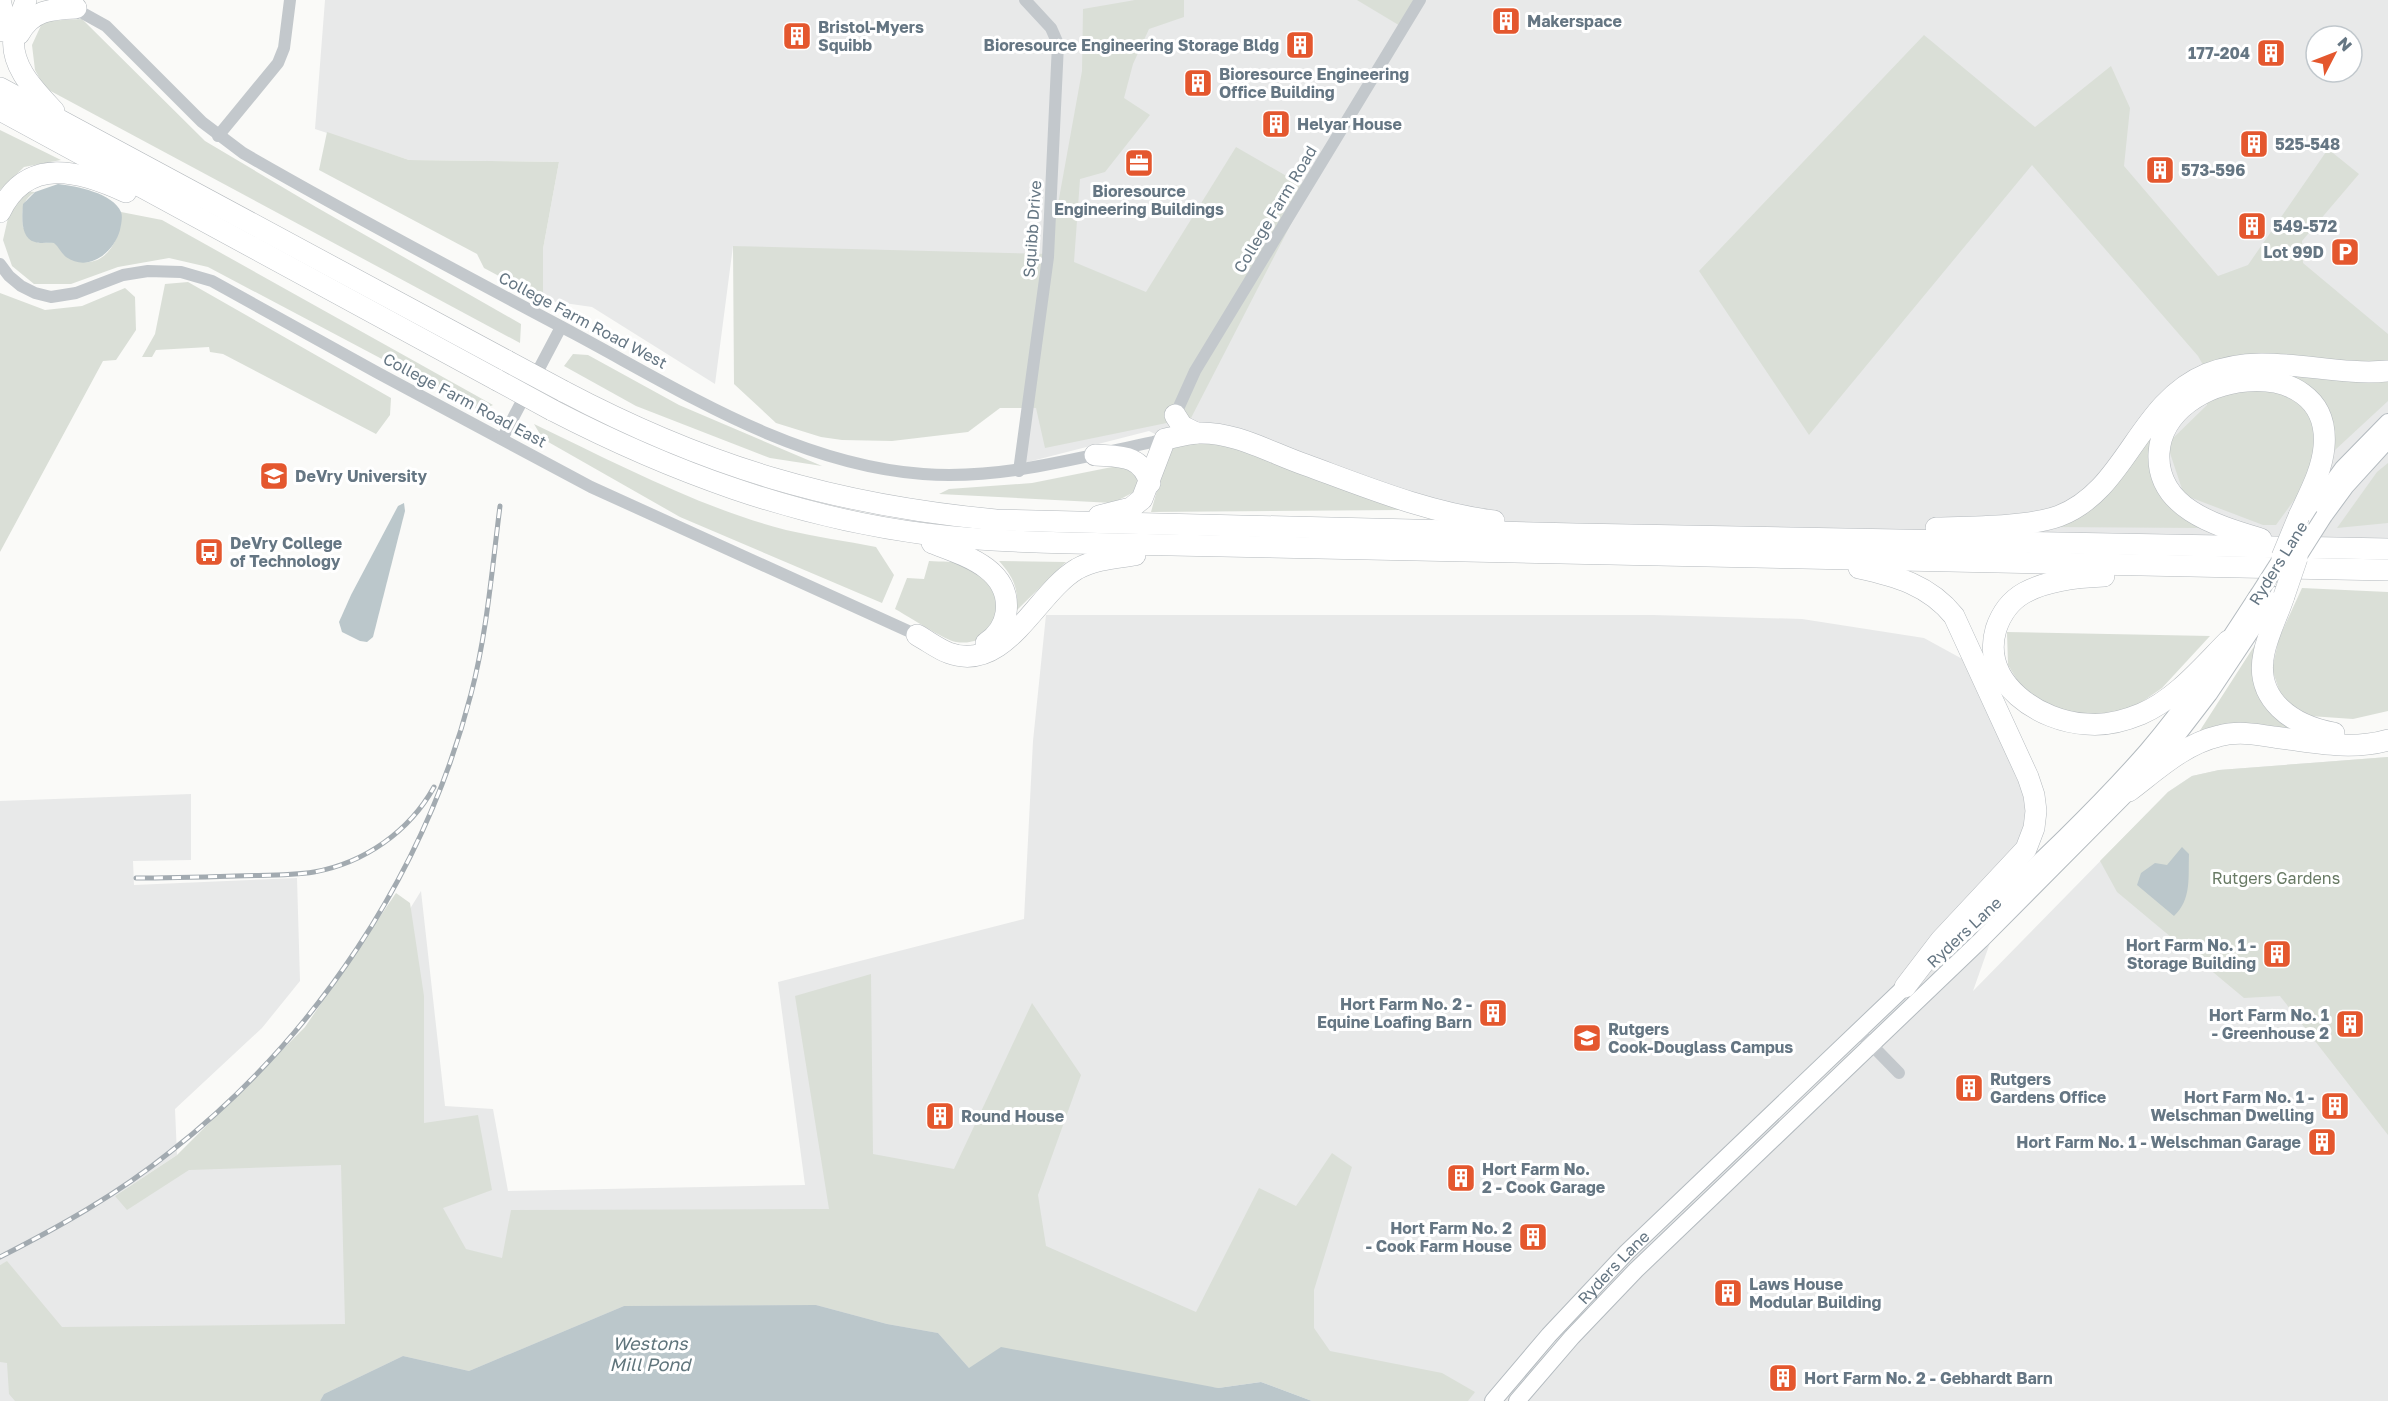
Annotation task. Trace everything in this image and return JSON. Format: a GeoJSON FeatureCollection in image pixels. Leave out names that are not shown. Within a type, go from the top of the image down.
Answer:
{"type":"FeatureCollection","features":[{"type":"Feature","properties":{"kind":"highway"},"geometry":{"type":"LineString","coordinates":[[0,0],[6,38],[32,87],[53,110],[85,134]]}},
{"type":"Feature","properties":{"kind":"highway"},"geometry":{"type":"LineString","coordinates":[[6,38],[16,0]]}},
{"type":"Feature","properties":{"kind":"highway"},"geometry":{"type":"LineString","coordinates":[[6,38],[14,34],[26,0]]}},
{"type":"Feature","properties":{"kind":"highway"},"geometry":{"type":"LineString","coordinates":[[6,38],[20,32],[32,17],[50,9],[76,8]]}},
{"type":"Feature","properties":{"kind":"highway"},"geometry":{"type":"LineString","coordinates":[[0,88],[617,420],[683,449],[751,473],[820,492],[926,513],[996,520],[1576,534],[1811,549],[2181,566]]}},
{"type":"Feature","properties":{"kind":"highway"},"geometry":{"type":"LineString","coordinates":[[0,110],[552,410],[645,456],[714,483],[783,505],[889,529],[998,541],[1215,546],[1811,549],[2296,556],[2388,570]]}},
{"type":"Feature","properties":{"kind":"highway"},"geometry":{"type":"LineString","coordinates":[[0,212],[9,196],[27,182],[49,173],[65,171],[116,187],[185,222],[263,253]]}},
{"type":"Feature","properties":{"kind":"highway"},"geometry":{"type":"LineString","coordinates":[[1811,549],[1880,529],[1955,528],[2028,522],[2047,520],[2066,513],[2082,504],[2104,484],[2165,401],[2190,382],[2218,370],[2245,364],[2267,364],[2361,372],[2388,371]]}},
{"type":"Feature","properties":{"kind":"highway"},"geometry":{"type":"LineString","coordinates":[[2388,584],[2296,556],[2211,523],[2185,508],[2173,496],[2164,481],[2159,465],[2161,440],[2171,420],[2182,408],[2197,398],[2233,383],[2270,381],[2286,385],[2300,392],[2315,409],[2322,423],[2325,438],[2322,461],[2311,516],[2296,556],[2272,595],[2262,661],[2265,684],[2275,704],[2301,723],[2328,732],[2356,733],[2388,727]]}},
{"type":"Feature","properties":{"kind":"highway"},"geometry":{"type":"LineString","coordinates":[[1174,415],[1182,426],[1196,433]]}},
{"type":"Feature","properties":{"kind":"highway"},"geometry":{"type":"LineString","coordinates":[[1070,523],[1131,508],[1142,499],[1150,483],[1165,439],[1196,433],[1240,440],[1304,465],[1453,514],[1576,534]]}},
{"type":"Feature","properties":{"kind":"highway"},"geometry":{"type":"LineString","coordinates":[[1095,455],[1134,461],[1144,470],[1150,483]]}},
{"type":"Feature","properties":{"kind":"highway"},"geometry":{"type":"LineString","coordinates":[[889,529],[976,560],[992,573],[1006,596],[1006,612],[1002,626],[994,638],[981,646],[967,650],[957,649],[917,635]]}},
{"type":"Feature","properties":{"kind":"highway"},"geometry":{"type":"LineString","coordinates":[[2296,556],[2360,537],[2388,536]]}},
{"type":"Feature","properties":{"kind":"highway"},"geometry":{"type":"LineString","coordinates":[[917,635],[950,654],[965,657],[980,655],[1004,643],[1055,586],[1084,566],[1103,559],[1215,546]]}},
{"type":"Feature","properties":{"kind":"highway"},"geometry":{"type":"LineString","coordinates":[[1811,549],[1905,580],[1944,604],[1962,630],[2034,795],[2036,820],[2026,849],[1941,940],[1905,987]]}},
{"type":"Feature","properties":{"kind":"highway"},"geometry":{"type":"LineString","coordinates":[[2229,641],[2167,699],[2143,714],[2114,723],[2087,724],[2053,717],[2021,699],[2004,680],[1995,659],[1995,634],[2003,613],[2024,593],[2038,587],[2068,580],[2181,566],[2388,549]]}},
{"type":"Feature","properties":{"kind":"highway"},"geometry":{"type":"LineString","coordinates":[[2129,791],[2192,746],[2227,734],[2256,735],[2347,746],[2388,740]]}},
{"type":"Feature","properties":{"kind":"main road","name":"Ryders Lane"},"geometry":{"type":"LineString","coordinates":[[2311,516],[2343,468],[2388,422]]}},
{"type":"Feature","properties":{"kind":"main road","name":"Ryders Lane"},"geometry":{"type":"LineString","coordinates":[[2311,516],[2346,486],[2388,440]]}},
{"type":"Feature","properties":{"kind":"main road","name":"Ryders Lane"},"geometry":{"type":"LineString","coordinates":[[1493,1401],[1549,1335],[1627,1252],[2036,865],[2123,778],[2187,702],[2229,641],[2272,595]]}},
{"type":"Feature","properties":{"kind":"main road","name":"Ryders Lane"},"geometry":{"type":"LineString","coordinates":[[1517,1401],[1572,1337],[1636,1270],[1989,932],[2129,791],[2203,702],[2272,595]]}},
{"type":"Feature","properties":{"kind":"street","name":"College Farm Road West"},"geometry":{"type":"LineString","coordinates":[[55,0],[76,8],[106,26],[193,114],[218,136],[243,153],[561,327],[752,427],[814,452],[867,466],[924,474],[975,475],[1018,471],[1165,439]]}},
{"type":"Feature","properties":{"kind":"street"},"geometry":{"type":"LineString","coordinates":[[218,136],[278,63],[284,48],[290,0]]}},
{"type":"Feature","properties":{"kind":"street","name":"Squibb Drive"},"geometry":{"type":"LineString","coordinates":[[1018,471],[1048,257],[1058,44],[1051,28],[1025,0]]}},
{"type":"Feature","properties":{"kind":"street","name":"College Farm Road"},"geometry":{"type":"LineString","coordinates":[[1165,439],[1195,371],[1420,0]]}},
{"type":"Feature","properties":{"kind":"street","name":"College Farm Road East"},"geometry":{"type":"LineString","coordinates":[[0,264],[21,286],[35,294],[51,297],[76,294],[133,273],[170,271],[202,277],[236,293],[378,374],[601,491],[917,635]]}},
{"type":"Feature","properties":{"kind":"street"},"geometry":{"type":"LineString","coordinates":[[502,439],[561,327]]}},
{"type":"Feature","properties":{"kind":"street"},"geometry":{"type":"LineString","coordinates":[[1859,1032],[1899,1073]]}},
{"type":"Feature","properties":{"kind":"shaded area"},"geometry":{"type":"Polygon","coordinates":[[[325,0],[2388,0],[2388,549],[1576,534],[1472,518],[1165,439],[1149,431],[1020,464],[1046,273],[733,246],[715,384],[592,307],[543,300],[543,249],[559,162],[409,160],[315,129],[325,0]]]}},
{"type":"Feature","properties":{"kind":"shaded area","name":"Rutgers Cook-Douglass Campus"},"geometry":{"type":"Polygon","coordinates":[[[1046,615],[1653,615],[1802,619],[1924,638],[1966,661],[2032,798],[2020,858],[1973,991],[2168,792],[2192,776],[2219,770],[2388,757],[2388,1401],[1350,1401],[1268,1369],[304,1401],[0,1401],[0,1280],[7,1262],[0,1265],[0,801],[191,794],[191,860],[133,861],[134,885],[297,878],[300,981],[262,1028],[175,1109],[177,1155],[115,1196],[301,1085],[421,891],[445,1106],[493,1109],[508,1191],[805,1185],[778,982],[1024,919],[1033,741],[1046,615]]]}},
{"type":"Feature","properties":{"kind":"green space"},"geometry":{"type":"Polygon","coordinates":[[[1135,0],[1184,0],[1184,17],[1149,29],[1133,64],[1124,98],[1150,115],[1105,172],[1080,179],[1074,262],[1146,292],[1236,147],[1309,189],[1191,418],[1045,448],[1036,408],[1000,408],[968,432],[892,441],[842,440],[821,437],[776,423],[734,384],[733,246],[1049,254],[1082,71],[1083,9],[1135,0]]]}},
{"type":"Feature","properties":{"kind":"green space"},"geometry":{"type":"Polygon","coordinates":[[[1357,0],[1423,0],[1407,30],[1357,0]]]}},
{"type":"Feature","properties":{"kind":"green space"},"geometry":{"type":"Polygon","coordinates":[[[82,19],[205,141],[521,324],[520,343],[45,88],[35,70],[32,45],[43,21],[82,19]]]}},
{"type":"Feature","properties":{"kind":"green space"},"geometry":{"type":"Polygon","coordinates":[[[1924,35],[2035,127],[2111,66],[2130,108],[2124,166],[2218,276],[2248,265],[2328,149],[2359,174],[2302,241],[2303,263],[2388,334],[2388,401],[2321,463],[2276,525],[2263,525],[2184,495],[2167,444],[2207,405],[2207,372],[2198,356],[2032,165],[1809,435],[1699,271],[1924,35]]]}},
{"type":"Feature","properties":{"kind":"green space"},"geometry":{"type":"Polygon","coordinates":[[[0,130],[61,160],[24,167],[0,190],[0,130]]]}},
{"type":"Feature","properties":{"kind":"green space"},"geometry":{"type":"Polygon","coordinates":[[[327,132],[409,160],[559,162],[543,249],[543,300],[484,268],[477,254],[319,170],[327,132]]]}},
{"type":"Feature","properties":{"kind":"green space"},"geometry":{"type":"Polygon","coordinates":[[[23,191],[35,192],[30,195],[23,207],[23,227],[38,243],[54,242],[72,259],[95,261],[110,250],[119,232],[121,212],[162,220],[493,405],[480,411],[208,267],[169,258],[118,267],[71,284],[34,284],[12,266],[3,240],[8,218],[23,191]]]}},
{"type":"Feature","properties":{"kind":"green space"},"geometry":{"type":"Polygon","coordinates":[[[188,282],[391,398],[390,415],[376,434],[223,354],[210,352],[209,347],[156,350],[152,357],[142,357],[155,334],[165,284],[188,282]]]}},
{"type":"Feature","properties":{"kind":"green space"},"geometry":{"type":"Polygon","coordinates":[[[125,288],[135,297],[136,330],[116,360],[103,361],[0,552],[0,293],[45,310],[82,306],[125,288]]]}},
{"type":"Feature","properties":{"kind":"green space"},"geometry":{"type":"Polygon","coordinates":[[[573,354],[588,355],[679,405],[822,466],[770,458],[636,406],[564,366],[573,354]]]}},
{"type":"Feature","properties":{"kind":"green space"},"geometry":{"type":"Polygon","coordinates":[[[2160,416],[2153,457],[2202,528],[2047,527],[2160,416]]]}},
{"type":"Feature","properties":{"kind":"green space"},"geometry":{"type":"Polygon","coordinates":[[[534,424],[658,483],[721,509],[786,530],[876,547],[894,575],[882,603],[680,517],[543,439],[534,424]]]}},
{"type":"Feature","properties":{"kind":"green space"},"geometry":{"type":"Polygon","coordinates":[[[1196,439],[1238,448],[1358,488],[1400,510],[1151,512],[1169,447],[1196,439]]]}},
{"type":"Feature","properties":{"kind":"green space"},"geometry":{"type":"Polygon","coordinates":[[[2388,463],[2388,523],[2337,528],[2377,472],[2388,463]]]}},
{"type":"Feature","properties":{"kind":"green space"},"geometry":{"type":"Polygon","coordinates":[[[1117,466],[1134,468],[1140,480],[1134,492],[1113,503],[939,494],[949,489],[1032,483],[1117,466]]]}},
{"type":"Feature","properties":{"kind":"green space"},"geometry":{"type":"Polygon","coordinates":[[[929,561],[966,564],[981,571],[990,582],[996,596],[997,610],[993,624],[985,635],[973,641],[951,641],[895,609],[907,578],[924,579],[929,561]]]}},
{"type":"Feature","properties":{"kind":"green space"},"geometry":{"type":"Polygon","coordinates":[[[999,561],[1066,562],[1017,610],[1014,583],[999,561]]]}},
{"type":"Feature","properties":{"kind":"green space"},"geometry":{"type":"Polygon","coordinates":[[[2302,588],[2388,592],[2388,711],[2353,719],[2310,716],[2282,699],[2272,669],[2279,638],[2302,588]]]}},
{"type":"Feature","properties":{"kind":"green space"},"geometry":{"type":"Polygon","coordinates":[[[2007,632],[2210,636],[2162,688],[2129,711],[2076,718],[2025,693],[2008,665],[2007,632]]]}},
{"type":"Feature","properties":{"kind":"green space"},"geometry":{"type":"Polygon","coordinates":[[[2260,637],[2254,672],[2311,734],[2199,732],[2260,637]]]}},
{"type":"Feature","properties":{"kind":"green space","name":"Rutgers Gardens"},"geometry":{"type":"Polygon","coordinates":[[[2388,757],[2388,1135],[2280,996],[2244,998],[2117,892],[2100,861],[2168,792],[2192,776],[2219,770],[2388,757]]]}},
{"type":"Feature","properties":{"kind":"green space"},"geometry":{"type":"Polygon","coordinates":[[[396,893],[410,903],[424,996],[424,1123],[478,1115],[492,1190],[443,1208],[466,1249],[502,1258],[511,1210],[829,1209],[795,996],[871,974],[873,1154],[954,1169],[1032,1003],[1081,1075],[1038,1195],[1046,1246],[1196,1312],[1259,1188],[1296,1206],[1332,1153],[1352,1167],[1314,1290],[1314,1328],[1330,1351],[1442,1373],[1475,1392],[1468,1401],[1312,1401],[1261,1382],[1218,1388],[969,1368],[938,1333],[887,1324],[816,1305],[624,1306],[469,1371],[403,1356],[324,1394],[320,1401],[15,1401],[9,1394],[7,1363],[0,1362],[0,1265],[7,1261],[62,1327],[345,1324],[341,1165],[189,1170],[127,1210],[115,1196],[177,1155],[305,1027],[396,893]]]}},
{"type":"Feature","properties":{"kind":"water"},"geometry":{"type":"Polygon","coordinates":[[[58,184],[102,195],[117,205],[121,212],[117,238],[99,258],[83,263],[75,261],[66,257],[54,243],[30,240],[24,231],[23,204],[35,192],[58,184]]]}},
{"type":"Feature","properties":{"kind":"water"},"geometry":{"type":"Polygon","coordinates":[[[404,503],[405,511],[373,637],[367,642],[360,641],[342,632],[339,622],[398,506],[404,503]]]}},
{"type":"Feature","properties":{"kind":"water"},"geometry":{"type":"Polygon","coordinates":[[[2182,847],[2189,854],[2188,887],[2184,902],[2174,916],[2137,885],[2141,873],[2155,863],[2167,865],[2182,847]]]}},
{"type":"Feature","properties":{"kind":"water","name":"Westons Mill Pond"},"geometry":{"type":"Polygon","coordinates":[[[816,1305],[887,1324],[938,1333],[969,1368],[1001,1347],[1218,1388],[1261,1382],[1312,1401],[320,1401],[324,1394],[403,1356],[469,1371],[624,1306],[816,1305]]]}},
{"type":"Feature","properties":{"kind":"railway"},"geometry":{"type":"LineString","coordinates":[[0,1257],[66,1222],[130,1182],[223,1107],[272,1058],[317,1005],[358,948],[394,888],[425,825],[451,760],[471,694],[481,648],[500,506]]}},
{"type":"Feature","properties":{"kind":"railway"},"geometry":{"type":"LineString","coordinates":[[136,878],[285,875],[332,868],[367,853],[383,843],[412,818],[434,787]]}},
{"type":"Feature","properties":{"kind":"place","name":"Makerspace"},"geometry":{"type":"Point","coordinates":[1506,21]}},
{"type":"Feature","properties":{"kind":"place","name":"Bristol-Myers Squibb"},"geometry":{"type":"Point","coordinates":[797,36]}},
{"type":"Feature","properties":{"kind":"place","name":"Bioresource Engineering Storage Bldg"},"geometry":{"type":"Point","coordinates":[1300,45]}},
{"type":"Feature","properties":{"kind":"place","name":"177-204"},"geometry":{"type":"Point","coordinates":[2271,53]}},
{"type":"Feature","properties":{"kind":"place","name":"Bioresource Engineering Office Building"},"geometry":{"type":"Point","coordinates":[1198,83]}},
{"type":"Feature","properties":{"kind":"place","name":"Helyar House"},"geometry":{"type":"Point","coordinates":[1276,124]}},
{"type":"Feature","properties":{"kind":"place","name":"525-548"},"geometry":{"type":"Point","coordinates":[2254,144]}},
{"type":"Feature","properties":{"kind":"place","name":"Bioresource Engineering Buildings"},"geometry":{"type":"Point","coordinates":[1139,163]}},
{"type":"Feature","properties":{"kind":"place","name":"573-596"},"geometry":{"type":"Point","coordinates":[2160,170]}},
{"type":"Feature","properties":{"kind":"place","name":"549-572"},"geometry":{"type":"Point","coordinates":[2252,226]}},
{"type":"Feature","properties":{"kind":"place","name":"Lot 99D"},"geometry":{"type":"Point","coordinates":[2345,252]}},
{"type":"Feature","properties":{"kind":"place","name":"DeVry University"},"geometry":{"type":"Point","coordinates":[274,476]}},
{"type":"Feature","properties":{"kind":"place","name":"DeVry College of Technology"},"geometry":{"type":"Point","coordinates":[209,552]}},
{"type":"Feature","properties":{"kind":"place","name":"Hort Farm No. 1 - Storage Building"},"geometry":{"type":"Point","coordinates":[2277,954]}},
{"type":"Feature","properties":{"kind":"place","name":"Hort Farm No. 2 - Equine Loafing Barn"},"geometry":{"type":"Point","coordinates":[1493,1013]}},
{"type":"Feature","properties":{"kind":"place","name":"Hort Farm No. 1 - Greenhouse 2"},"geometry":{"type":"Point","coordinates":[2350,1024]}},
{"type":"Feature","properties":{"kind":"place","name":"Rutgers Cook-Douglass Campus"},"geometry":{"type":"Point","coordinates":[1587,1038]}},
{"type":"Feature","properties":{"kind":"place","name":"Rutgers Gardens Office"},"geometry":{"type":"Point","coordinates":[1969,1088]}},
{"type":"Feature","properties":{"kind":"place","name":"Hort Farm No. 1 - Welschman Dwelling"},"geometry":{"type":"Point","coordinates":[2335,1106]}},
{"type":"Feature","properties":{"kind":"place","name":"Round House"},"geometry":{"type":"Point","coordinates":[940,1116]}},
{"type":"Feature","properties":{"kind":"place","name":"Hort Farm No. 1 - Welschman Garage"},"geometry":{"type":"Point","coordinates":[2322,1142]}},
{"type":"Feature","properties":{"kind":"place","name":"Hort Farm No. 2 - Cook Garage"},"geometry":{"type":"Point","coordinates":[1461,1178]}},
{"type":"Feature","properties":{"kind":"place","name":"Hort Farm No. 2 - Cook Farm House"},"geometry":{"type":"Point","coordinates":[1533,1237]}},
{"type":"Feature","properties":{"kind":"place","name":"Laws House Modular Building"},"geometry":{"type":"Point","coordinates":[1728,1293]}},
{"type":"Feature","properties":{"kind":"place","name":"Hort Farm No. 2 - Gebhardt Barn"},"geometry":{"type":"Point","coordinates":[1783,1378]}}]}
